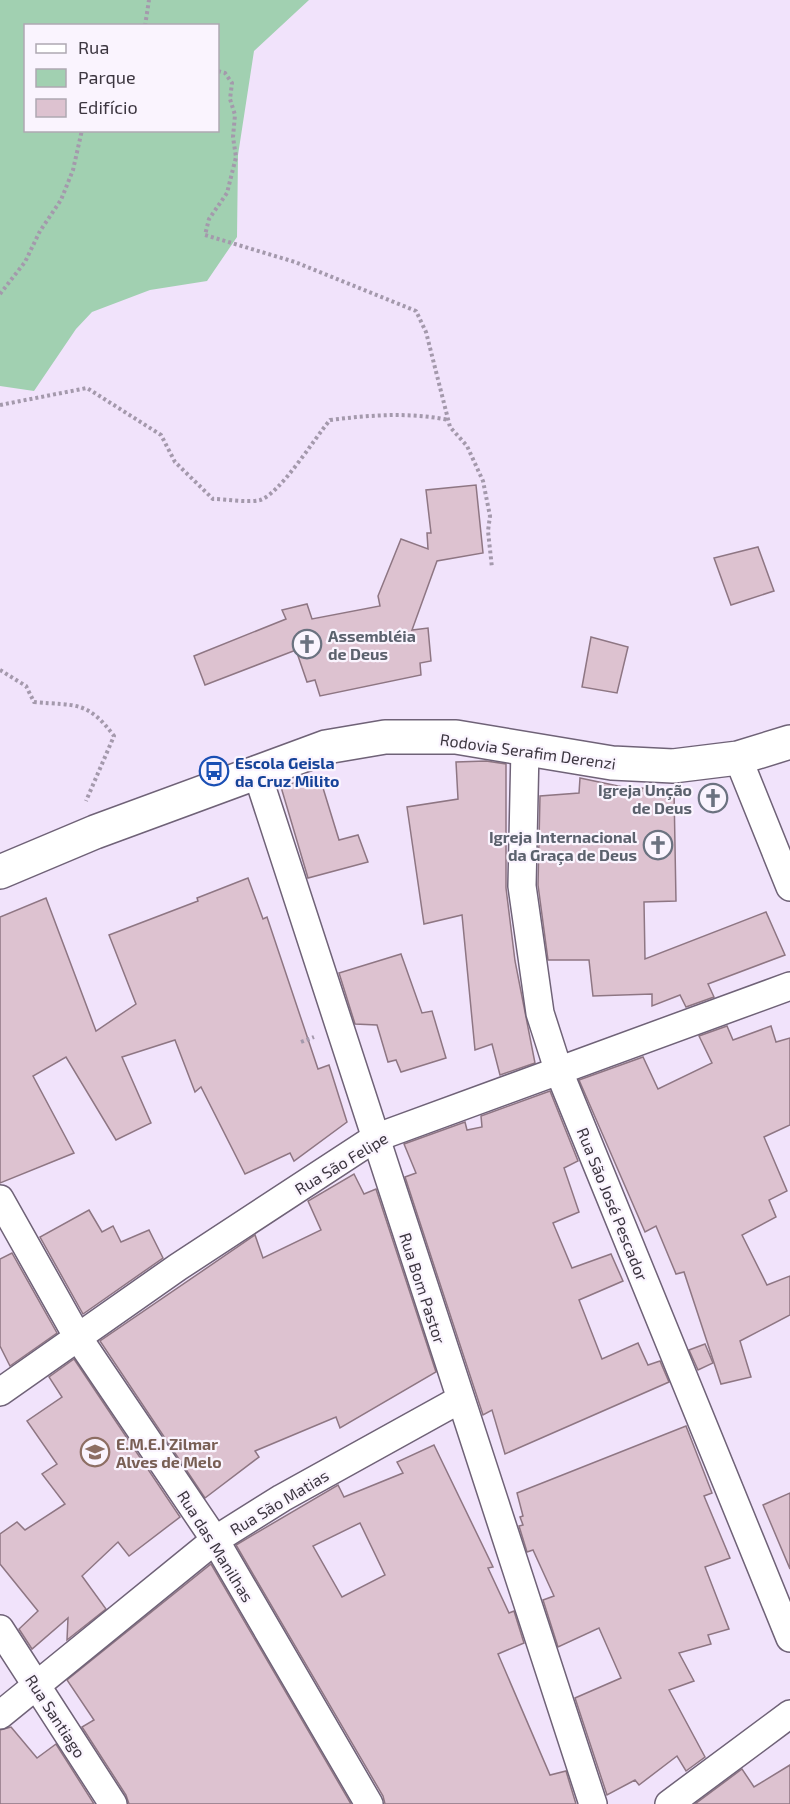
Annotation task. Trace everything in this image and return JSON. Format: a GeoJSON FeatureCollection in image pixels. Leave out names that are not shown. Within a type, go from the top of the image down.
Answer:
{"type":"FeatureCollection","features":[{"type":"Feature","properties":{"kind":"main road","name":"Rodovia Serafim Derenzi"},"geometry":{"type":"LineString","coordinates":[[0,872],[95,832],[256,770],[326,747],[385,737],[456,737],[622,764],[674,766],[738,758],[790,742]]}},
{"type":"Feature","properties":{"kind":"street","name":"Rua São José Pescador"},"geometry":{"type":"LineString","coordinates":[[525,749],[522,886],[540,1013],[558,1069],[790,1638]]}},
{"type":"Feature","properties":{"kind":"street"},"geometry":{"type":"LineString","coordinates":[[738,758],[790,886]]}},
{"type":"Feature","properties":{"kind":"street","name":"Rua Bom Pastor"},"geometry":{"type":"LineString","coordinates":[[256,770],[459,1400],[593,1804]]}},
{"type":"Feature","properties":{"kind":"street","name":"Rua São Felipe"},"geometry":{"type":"LineString","coordinates":[[0,1392],[77,1335],[375,1138],[558,1069],[790,986]]}},
{"type":"Feature","properties":{"kind":"street","name":"Rua das Manilhas"},"geometry":{"type":"LineString","coordinates":[[0,1199],[77,1335],[215,1540],[369,1804]]}},
{"type":"Feature","properties":{"kind":"street","name":"Rua São Matias"},"geometry":{"type":"LineString","coordinates":[[0,1715],[215,1540],[282,1498],[459,1400]]}},
{"type":"Feature","properties":{"kind":"street","name":"Rua Santiago"},"geometry":{"type":"LineString","coordinates":[[0,1629],[113,1804]]}},
{"type":"Feature","properties":{"kind":"street"},"geometry":{"type":"LineString","coordinates":[[669,1804],[790,1714]]}},
{"type":"Feature","properties":{"kind":"path"},"geometry":{"type":"LineString","coordinates":[[145,24],[149,0]]}},
{"type":"Feature","properties":{"kind":"path"},"geometry":{"type":"LineString","coordinates":[[219,71],[225,73],[232,83],[230,99],[235,115],[233,136],[236,157],[227,194],[219,209],[209,219],[205,235],[304,265],[416,311],[426,332],[450,427],[467,446],[483,482],[490,516],[488,531],[492,568]]}},
{"type":"Feature","properties":{"kind":"path"},"geometry":{"type":"LineString","coordinates":[[0,294],[25,262],[40,231],[60,200],[74,170],[82,132]]}},
{"type":"Feature","properties":{"kind":"path"},"geometry":{"type":"LineString","coordinates":[[0,405],[87,388],[161,435],[175,462],[213,499],[260,500],[280,488],[310,443],[330,420],[378,414],[428,416],[449,420]]}},
{"type":"Feature","properties":{"kind":"path"},"geometry":{"type":"LineString","coordinates":[[0,670],[26,686],[34,702],[87,708],[101,718],[114,736],[86,801],[95,832]]}},
{"type":"Feature","properties":{"kind":"green space"},"geometry":{"type":"Polygon","coordinates":[[[0,0],[309,0],[254,51],[238,155],[237,237],[207,281],[150,290],[92,312],[76,329],[34,391],[0,386],[0,0]]]}},
{"type":"Feature","properties":{"kind":"building"},"geometry":{"type":"Polygon","coordinates":[[[476,485],[483,553],[437,561],[412,630],[428,628],[431,661],[420,663],[421,675],[320,696],[315,680],[307,682],[296,650],[205,685],[194,656],[286,619],[282,610],[307,604],[312,619],[380,606],[378,596],[401,539],[428,549],[427,533],[431,533],[426,490],[476,485]]]}},
{"type":"Feature","properties":{"kind":"building"},"geometry":{"type":"Polygon","coordinates":[[[758,547],[774,591],[731,605],[714,558],[758,547]]]}},
{"type":"Feature","properties":{"kind":"building"},"geometry":{"type":"Polygon","coordinates":[[[591,637],[628,647],[617,693],[582,687],[591,637]]]}},
{"type":"Feature","properties":{"kind":"building"},"geometry":{"type":"Polygon","coordinates":[[[486,761],[506,764],[506,888],[515,961],[535,1063],[500,1075],[492,1044],[475,1050],[462,915],[424,924],[407,807],[458,799],[456,762],[486,761]]]}},
{"type":"Feature","properties":{"kind":"building"},"geometry":{"type":"Polygon","coordinates":[[[319,775],[339,840],[358,835],[368,862],[308,878],[281,787],[319,775]]]}},
{"type":"Feature","properties":{"kind":"building"},"geometry":{"type":"Polygon","coordinates":[[[580,778],[642,791],[642,788],[674,790],[676,901],[644,902],[645,959],[766,912],[785,955],[708,984],[714,997],[686,1007],[680,995],[652,1006],[652,994],[593,996],[589,960],[548,960],[538,885],[540,796],[579,793],[580,778]]]}},
{"type":"Feature","properties":{"kind":"building"},"geometry":{"type":"Polygon","coordinates":[[[248,878],[263,919],[267,917],[318,1069],[329,1065],[347,1122],[294,1161],[290,1153],[245,1174],[201,1087],[195,1092],[175,1040],[122,1057],[151,1123],[116,1140],[66,1057],[33,1076],[74,1153],[0,1183],[0,917],[46,898],[96,1031],[136,1004],[109,935],[198,901],[197,898],[248,878]]]}},
{"type":"Feature","properties":{"kind":"building"},"geometry":{"type":"Polygon","coordinates":[[[401,954],[422,1013],[432,1011],[446,1058],[401,1072],[396,1060],[388,1062],[377,1025],[355,1024],[339,973],[401,954]]]}},
{"type":"Feature","properties":{"kind":"building"},"geometry":{"type":"Polygon","coordinates":[[[727,1026],[733,1040],[771,1026],[776,1042],[790,1038],[790,1125],[764,1137],[787,1191],[769,1200],[776,1217],[742,1235],[767,1285],[790,1276],[790,1315],[740,1341],[751,1377],[721,1384],[684,1272],[676,1274],[656,1226],[645,1232],[579,1080],[643,1057],[658,1089],[712,1063],[699,1036],[727,1026]]]}},
{"type":"Feature","properties":{"kind":"building"},"geometry":{"type":"Polygon","coordinates":[[[550,1091],[578,1161],[564,1168],[579,1212],[553,1223],[572,1268],[611,1254],[623,1281],[579,1300],[602,1359],[638,1343],[648,1365],[660,1361],[669,1382],[505,1454],[492,1410],[483,1415],[405,1177],[416,1173],[404,1144],[465,1122],[467,1130],[482,1127],[481,1116],[550,1091]]]}},
{"type":"Feature","properties":{"kind":"building"},"geometry":{"type":"Polygon","coordinates":[[[354,1174],[364,1194],[376,1189],[436,1372],[340,1428],[336,1417],[255,1451],[259,1457],[205,1498],[100,1341],[255,1235],[263,1258],[321,1230],[308,1201],[354,1174]]]}},
{"type":"Feature","properties":{"kind":"building"},"geometry":{"type":"Polygon","coordinates":[[[89,1210],[102,1232],[113,1226],[121,1242],[149,1230],[163,1258],[83,1314],[40,1237],[89,1210]]]}},
{"type":"Feature","properties":{"kind":"building"},"geometry":{"type":"Polygon","coordinates":[[[12,1253],[57,1333],[10,1366],[0,1346],[0,1259],[12,1253]]]}},
{"type":"Feature","properties":{"kind":"building"},"geometry":{"type":"Polygon","coordinates":[[[705,1344],[713,1363],[698,1370],[689,1350],[705,1344]]]}},
{"type":"Feature","properties":{"kind":"building"},"geometry":{"type":"Polygon","coordinates":[[[74,1359],[180,1517],[129,1556],[118,1542],[82,1576],[106,1609],[67,1640],[68,1618],[32,1649],[19,1629],[38,1611],[0,1564],[0,1534],[17,1522],[25,1530],[65,1504],[42,1474],[57,1464],[27,1421],[62,1397],[49,1377],[74,1359]]]}},
{"type":"Feature","properties":{"kind":"building"},"geometry":{"type":"Polygon","coordinates":[[[686,1426],[712,1493],[704,1496],[730,1558],[705,1567],[729,1629],[708,1635],[711,1644],[679,1653],[694,1681],[669,1690],[705,1757],[686,1771],[677,1756],[639,1785],[635,1780],[607,1795],[575,1698],[621,1678],[599,1628],[558,1647],[543,1600],[554,1596],[533,1550],[527,1552],[519,1526],[523,1525],[520,1517],[523,1516],[517,1493],[686,1426]]]}},
{"type":"Feature","properties":{"kind":"building"},"geometry":{"type":"Polygon","coordinates":[[[434,1445],[493,1567],[488,1568],[509,1613],[514,1611],[524,1643],[498,1654],[550,1775],[566,1771],[576,1804],[385,1804],[383,1796],[236,1545],[338,1485],[344,1497],[403,1473],[397,1462],[434,1445]],[[360,1523],[313,1546],[342,1597],[385,1575],[360,1523]]]}},
{"type":"Feature","properties":{"kind":"building"},"geometry":{"type":"Polygon","coordinates":[[[790,1493],[790,1569],[763,1505],[790,1493]]]}},
{"type":"Feature","properties":{"kind":"building"},"geometry":{"type":"Polygon","coordinates":[[[211,1564],[351,1804],[129,1804],[126,1795],[82,1727],[94,1720],[67,1680],[211,1564]]]}},
{"type":"Feature","properties":{"kind":"building"},"geometry":{"type":"Polygon","coordinates":[[[11,1727],[37,1758],[56,1744],[94,1804],[0,1804],[0,1730],[11,1727]]]}},
{"type":"Feature","properties":{"kind":"building"},"geometry":{"type":"Polygon","coordinates":[[[790,1765],[790,1804],[695,1804],[742,1769],[754,1787],[790,1765]]]}},
{"type":"Feature","properties":{"kind":"place","name":"Assembléia de Deus"},"geometry":{"type":"Point","coordinates":[307,644]}},
{"type":"Feature","properties":{"kind":"place","name":"Escola Geisla da Cruz Milito"},"geometry":{"type":"Point","coordinates":[214,771]}},
{"type":"Feature","properties":{"kind":"place","name":"Igreja Unção de Deus"},"geometry":{"type":"Point","coordinates":[713,798]}},
{"type":"Feature","properties":{"kind":"place","name":"Igreja Internacional da Graça de Deus"},"geometry":{"type":"Point","coordinates":[658,845]}},
{"type":"Feature","properties":{"kind":"place","name":"E.M.E.I Zilmar Alves de Melo"},"geometry":{"type":"Point","coordinates":[95,1452]}}]}
